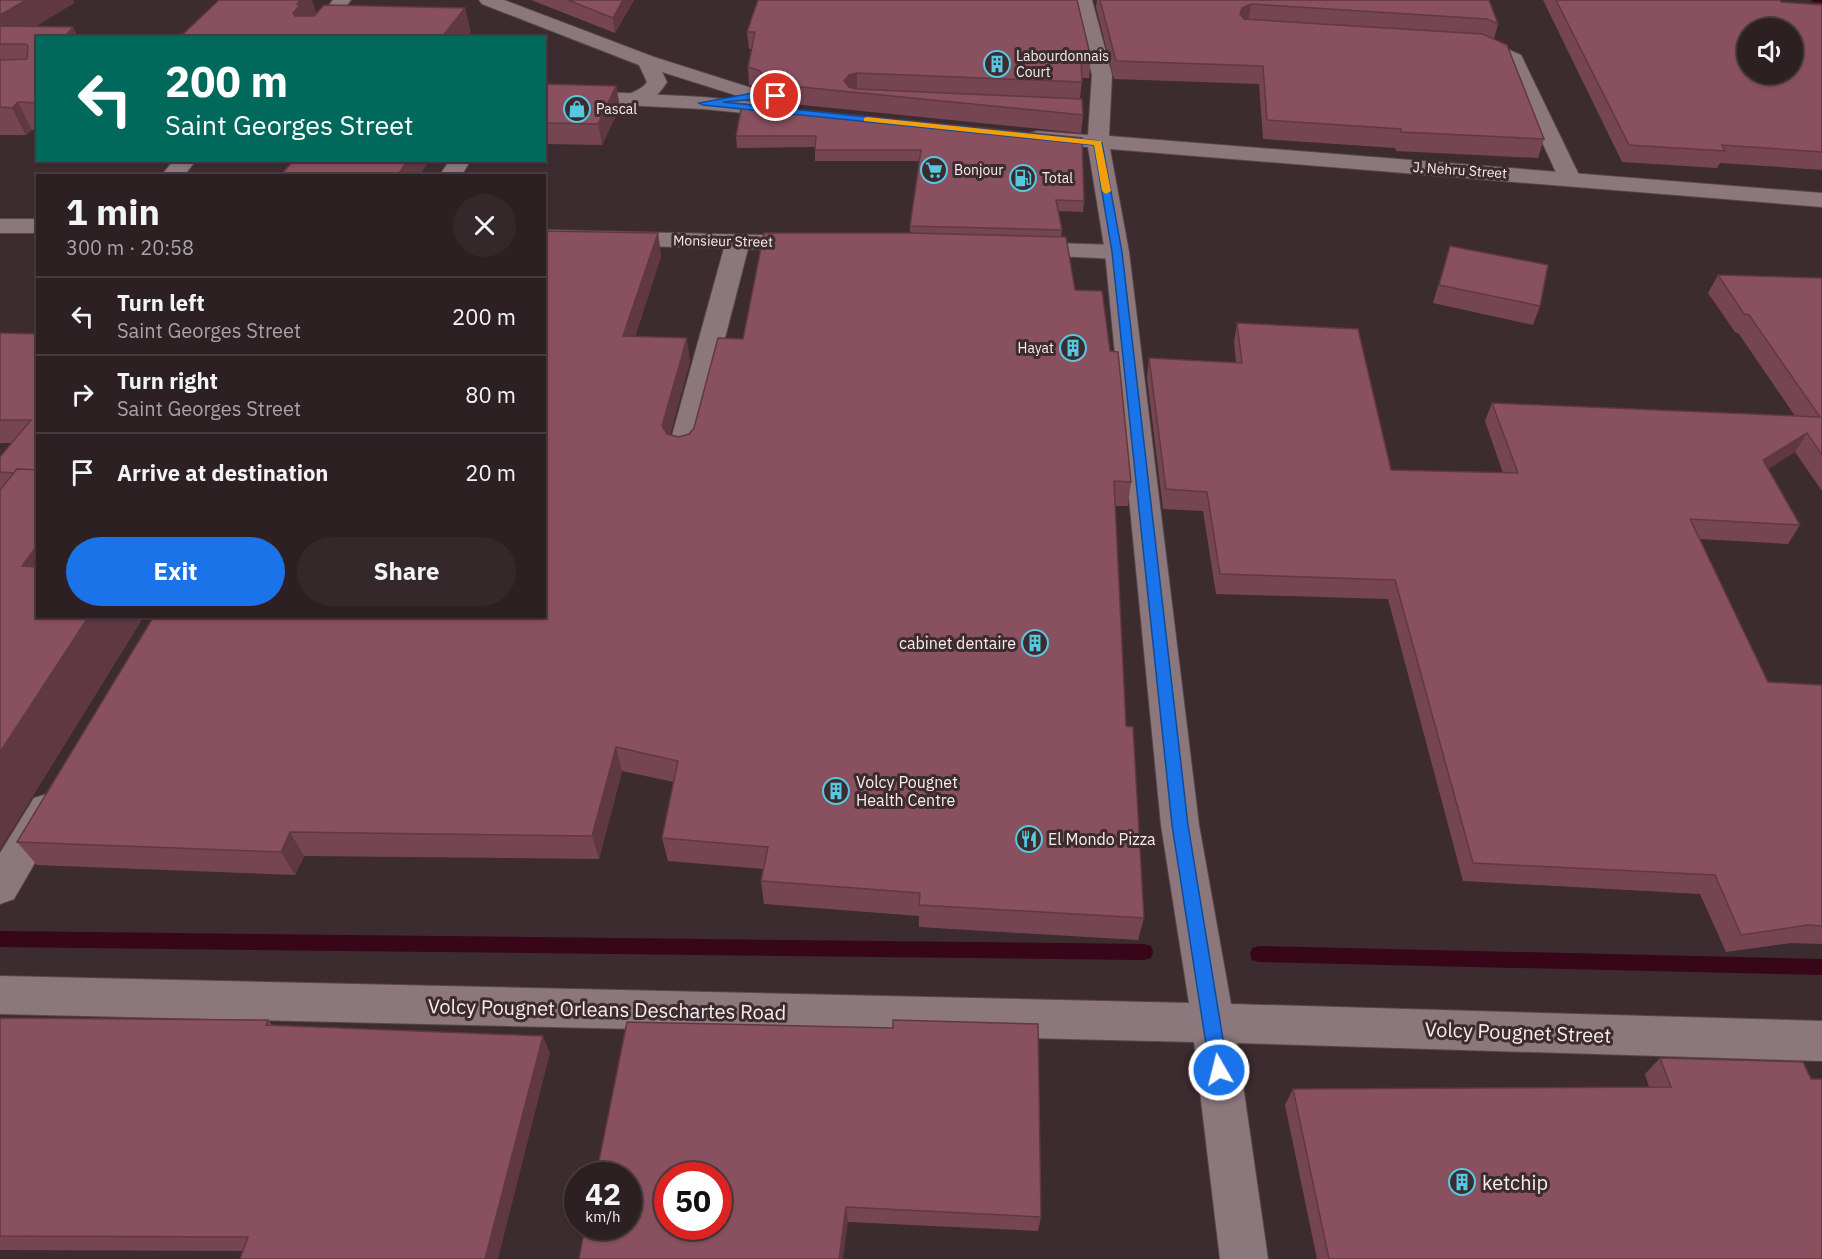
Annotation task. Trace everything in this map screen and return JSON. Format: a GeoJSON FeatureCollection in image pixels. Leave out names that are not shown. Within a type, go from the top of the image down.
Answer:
{"type":"FeatureCollection","features":[{"type":"Feature","properties":{"kind":"main road"},"geometry":{"type":"LineString","coordinates":[[314,36],[342,0]]}},
{"type":"Feature","properties":{"kind":"main road"},"geometry":{"type":"LineString","coordinates":[[488,0],[647,61],[753,95],[806,105],[703,103],[546,95]]}},
{"type":"Feature","properties":{"kind":"main road"},"geometry":{"type":"LineString","coordinates":[[1083,0],[1102,75],[1088,108],[1098,143],[1117,252],[1180,825],[1213,1023],[1244,1259]]}},
{"type":"Feature","properties":{"kind":"main road"},"geometry":{"type":"LineString","coordinates":[[1458,43],[1481,45],[1514,59],[1570,178]]}},
{"type":"Feature","properties":{"kind":"main road"},"geometry":{"type":"LineString","coordinates":[[632,100],[651,92],[657,82],[647,61]]}},
{"type":"Feature","properties":{"kind":"main road"},"geometry":{"type":"LineString","coordinates":[[703,103],[753,95]]}},
{"type":"Feature","properties":{"kind":"main road","name":"J. Nehru Street"},"geometry":{"type":"LineString","coordinates":[[1016,135],[1822,200]]}},
{"type":"Feature","properties":{"kind":"main road"},"geometry":{"type":"LineString","coordinates":[[174,174],[184,162]]}},
{"type":"Feature","properties":{"kind":"main road"},"geometry":{"type":"LineString","coordinates":[[0,226],[36,226]]}},
{"type":"Feature","properties":{"kind":"main road","name":"Monsieur Street"},"geometry":{"type":"LineString","coordinates":[[546,237],[833,244]]}},
{"type":"Feature","properties":{"kind":"main road"},"geometry":{"type":"LineString","coordinates":[[682,450],[738,241]]}},
{"type":"Feature","properties":{"kind":"main road"},"geometry":{"type":"LineString","coordinates":[[999,248],[1117,252]]}},
{"type":"Feature","properties":{"kind":"main road"},"geometry":{"type":"LineString","coordinates":[[0,887],[67,777]]}},
{"type":"Feature","properties":{"kind":"main road","name":"Volcy Pougnet Orleans Deschartes Road"},"geometry":{"type":"LineString","coordinates":[[0,995],[1213,1023]]}},
{"type":"Feature","properties":{"kind":"main road","name":"Volcy Pougnet Street"},"geometry":{"type":"LineString","coordinates":[[1213,1023],[1822,1041]]}},
{"type":"Feature","properties":{"kind":"building"},"geometry":{"type":"Polygon","coordinates":[[[0,0],[26,0],[0,15],[0,0]]]}},
{"type":"Feature","properties":{"kind":"building"},"geometry":{"type":"Polygon","coordinates":[[[219,0],[301,0],[293,13],[295,16],[314,16],[324,5],[465,8],[443,36],[181,36],[219,0]]]}},
{"type":"Feature","properties":{"kind":"building"},"geometry":{"type":"Polygon","coordinates":[[[568,0],[623,0],[613,18],[568,0]]]}},
{"type":"Feature","properties":{"kind":"building"},"geometry":{"type":"Polygon","coordinates":[[[758,0],[1077,0],[1091,58],[1091,61],[1081,61],[1082,82],[857,73],[849,75],[844,81],[849,87],[856,89],[1082,99],[1083,115],[791,86],[748,67],[755,32],[747,32],[758,0]]]}},
{"type":"Feature","properties":{"kind":"building"},"geometry":{"type":"Polygon","coordinates":[[[1100,0],[1489,0],[1498,24],[1487,19],[1251,4],[1242,8],[1240,14],[1244,19],[1483,34],[1507,45],[1544,139],[1401,132],[1401,129],[1267,120],[1263,66],[1116,61],[1100,0]]]}},
{"type":"Feature","properties":{"kind":"building"},"geometry":{"type":"Polygon","coordinates":[[[1556,0],[1780,0],[1781,2],[1822,5],[1822,152],[1722,145],[1725,151],[1629,145],[1556,0]]]}},
{"type":"Feature","properties":{"kind":"building"},"geometry":{"type":"Polygon","coordinates":[[[0,26],[73,27],[66,36],[36,36],[36,103],[18,102],[12,108],[0,107],[0,60],[27,59],[28,46],[0,44],[0,26]]]}},
{"type":"Feature","properties":{"kind":"building"},"geometry":{"type":"Polygon","coordinates":[[[546,84],[616,86],[598,124],[546,123],[546,84]]]}},
{"type":"Feature","properties":{"kind":"building"},"geometry":{"type":"Polygon","coordinates":[[[742,104],[1082,138],[1084,201],[1056,200],[1062,230],[910,226],[921,150],[815,150],[816,136],[736,136],[742,104]]]}},
{"type":"Feature","properties":{"kind":"building"},"geometry":{"type":"Polygon","coordinates":[[[292,162],[407,162],[398,174],[282,174],[292,162]]]}},
{"type":"Feature","properties":{"kind":"building"},"geometry":{"type":"Polygon","coordinates":[[[546,231],[658,233],[623,336],[687,338],[662,426],[667,434],[679,437],[689,434],[694,428],[718,338],[743,339],[764,233],[907,233],[1066,237],[1075,290],[1102,291],[1110,351],[1118,352],[1131,482],[1114,481],[1126,726],[1133,727],[1144,918],[919,905],[920,893],[761,881],[768,847],[662,838],[678,761],[616,747],[592,836],[290,832],[281,852],[17,842],[153,618],[546,618],[546,231]]]}},
{"type":"Feature","properties":{"kind":"building"},"geometry":{"type":"Polygon","coordinates":[[[1450,246],[1548,265],[1540,306],[1439,285],[1450,246]]]}},
{"type":"Feature","properties":{"kind":"building"},"geometry":{"type":"Polygon","coordinates":[[[1718,275],[1822,278],[1822,455],[1807,433],[1763,460],[1800,525],[1690,519],[1768,682],[1822,685],[1822,926],[1808,925],[1741,935],[1715,875],[1473,863],[1395,580],[1220,574],[1207,492],[1166,489],[1149,358],[1242,363],[1237,323],[1358,329],[1391,470],[1518,473],[1492,403],[1820,417],[1749,315],[1744,314],[1718,275]]]}},
{"type":"Feature","properties":{"kind":"building"},"geometry":{"type":"Polygon","coordinates":[[[0,333],[36,334],[36,470],[17,469],[14,473],[0,472],[0,457],[31,420],[0,420],[0,333]]]}},
{"type":"Feature","properties":{"kind":"building"},"geometry":{"type":"Polygon","coordinates":[[[17,469],[36,470],[36,547],[22,566],[36,567],[36,618],[88,618],[0,752],[0,490],[17,469]]]}},
{"type":"Feature","properties":{"kind":"building"},"geometry":{"type":"Polygon","coordinates":[[[0,1018],[268,1020],[266,1025],[543,1036],[485,1259],[240,1259],[248,1237],[0,1236],[0,1018]]]}},
{"type":"Feature","properties":{"kind":"building"},"geometry":{"type":"Polygon","coordinates":[[[893,1020],[1038,1024],[1041,1217],[846,1207],[839,1259],[579,1259],[583,1240],[642,1240],[642,1162],[599,1162],[627,1022],[893,1028],[893,1020]]]}},
{"type":"Feature","properties":{"kind":"building"},"geometry":{"type":"Polygon","coordinates":[[[1660,1058],[1803,1062],[1811,1079],[1822,1079],[1822,1259],[1329,1259],[1293,1089],[1671,1087],[1660,1058]]]}},
{"type":"Feature","properties":{"kind":"waterway"},"geometry":{"type":"LineString","coordinates":[[1815,0],[1822,1]]}},
{"type":"Feature","properties":{"kind":"waterway"},"geometry":{"type":"LineString","coordinates":[[0,939],[1144,952]]}},
{"type":"Feature","properties":{"kind":"waterway"},"geometry":{"type":"LineString","coordinates":[[1259,954],[1822,967]]}},
{"type":"Feature","properties":{"kind":"slow traffic"},"geometry":{"type":"LineString","coordinates":[[867,120],[1098,143],[1106,191]]}},
{"type":"Feature","properties":{"kind":"place","name":"Labourdonnais Court"},"geometry":{"type":"Point","coordinates":[997,64]}},
{"type":"Feature","properties":{"kind":"place","name":"Pascal"},"geometry":{"type":"Point","coordinates":[577,109]}},
{"type":"Feature","properties":{"kind":"place","name":"Bonjour"},"geometry":{"type":"Point","coordinates":[934,170]}},
{"type":"Feature","properties":{"kind":"place","name":"Total"},"geometry":{"type":"Point","coordinates":[1023,178]}},
{"type":"Feature","properties":{"kind":"place","name":"Hayat"},"geometry":{"type":"Point","coordinates":[1073,348]}},
{"type":"Feature","properties":{"kind":"place","name":"cabinet dentaire"},"geometry":{"type":"Point","coordinates":[1035,643]}},
{"type":"Feature","properties":{"kind":"place","name":"Volcy Pougnet Health Centre"},"geometry":{"type":"Point","coordinates":[836,791]}},
{"type":"Feature","properties":{"kind":"place","name":"El Mondo Pizza"},"geometry":{"type":"Point","coordinates":[1029,839]}},
{"type":"Feature","properties":{"kind":"place","name":"ketchip"},"geometry":{"type":"Point","coordinates":[1462,1182]}},
{"type":"Feature","properties":{"kind":"route"},"geometry":{"type":"LineString","coordinates":[[776,96],[753,95],[703,103],[1098,143],[1117,252],[1180,825],[1219,1070]]}}]}
